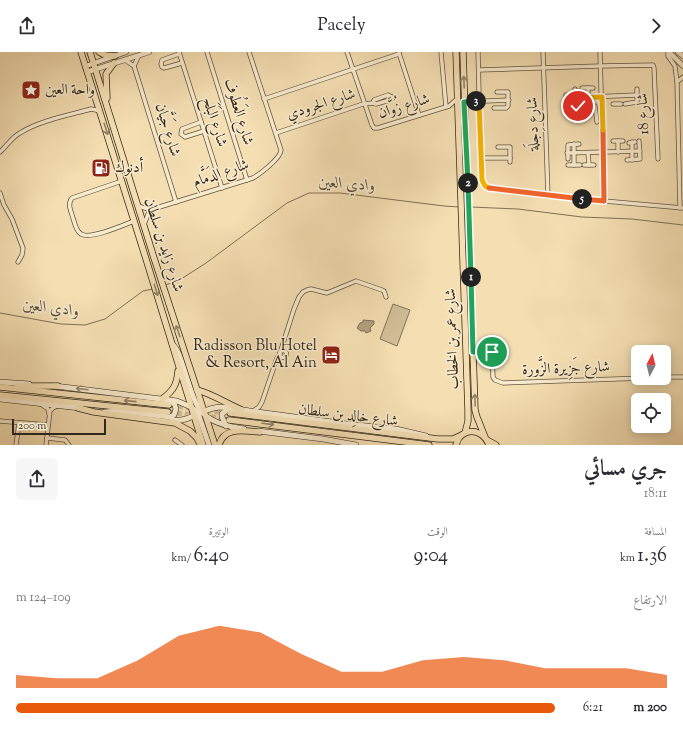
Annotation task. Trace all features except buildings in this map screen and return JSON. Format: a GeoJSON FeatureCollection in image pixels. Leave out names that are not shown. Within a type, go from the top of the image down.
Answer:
{"type":"FeatureCollection","features":[{"type":"Feature","properties":{"kind":"main road","name":"شارع زايد بن سلطان"},"geometry":{"type":"LineString","coordinates":[[81,52],[166,321],[191,407],[206,417],[215,445]]}},
{"type":"Feature","properties":{"kind":"main road","name":"شارع زايد بن سلطان"},"geometry":{"type":"LineString","coordinates":[[90,52],[137,206],[198,390],[202,445]]}},
{"type":"Feature","properties":{"kind":"main road"},"geometry":{"type":"LineString","coordinates":[[98,52],[105,55],[117,54]]}},
{"type":"Feature","properties":{"kind":"main road","name":"شارع عمر بن الخطاب"},"geometry":{"type":"LineString","coordinates":[[456,52],[468,417],[463,434]]}},
{"type":"Feature","properties":{"kind":"main road","name":"شارع عمر بن الخطاب"},"geometry":{"type":"LineString","coordinates":[[463,52],[475,410],[476,417],[487,441]]}},
{"type":"Feature","properties":{"kind":"main road"},"geometry":{"type":"LineString","coordinates":[[107,106],[106,74],[114,63]]}},
{"type":"Feature","properties":{"kind":"main road"},"geometry":{"type":"LineString","coordinates":[[172,344],[178,351],[209,445]]}},
{"type":"Feature","properties":{"kind":"main road"},"geometry":{"type":"LineString","coordinates":[[166,401],[178,380],[179,367]]}},
{"type":"Feature","properties":{"kind":"main road"},"geometry":{"type":"LineString","coordinates":[[0,382],[58,386],[166,401],[174,403],[176,407],[175,413],[170,417],[120,411],[105,412]]}},
{"type":"Feature","properties":{"kind":"main road"},"geometry":{"type":"LineString","coordinates":[[0,386],[58,386]]}},
{"type":"Feature","properties":{"kind":"main road"},"geometry":{"type":"LineString","coordinates":[[0,386],[177,401],[191,407]]}},
{"type":"Feature","properties":{"kind":"main road"},"geometry":{"type":"LineString","coordinates":[[198,390],[213,395],[227,404],[242,410]]}},
{"type":"Feature","properties":{"kind":"main road"},"geometry":{"type":"LineString","coordinates":[[0,395],[168,412]]}},
{"type":"Feature","properties":{"kind":"main road"},"geometry":{"type":"LineString","coordinates":[[0,399],[177,421],[184,420],[216,407],[230,410],[253,411],[396,429],[416,432],[438,439]]}},
{"type":"Feature","properties":{"kind":"main road"},"geometry":{"type":"LineString","coordinates":[[78,408],[94,412],[175,423],[192,433],[202,445]]}},
{"type":"Feature","properties":{"kind":"main road"},"geometry":{"type":"LineString","coordinates":[[226,426],[222,414],[230,410]]}},
{"type":"Feature","properties":{"kind":"main road","name":"شارع خالِد بن سلطان"},"geometry":{"type":"LineString","coordinates":[[230,410],[438,439],[453,440],[463,434]]}},
{"type":"Feature","properties":{"kind":"main road"},"geometry":{"type":"LineString","coordinates":[[206,417],[226,426],[260,432]]}},
{"type":"Feature","properties":{"kind":"main road","name":"شارع خالِد بن سلطان"},"geometry":{"type":"LineString","coordinates":[[229,420],[429,445]]}},
{"type":"Feature","properties":{"kind":"main road"},"geometry":{"type":"LineString","coordinates":[[219,445],[224,435],[231,431],[241,430],[322,439],[356,445]]}},
{"type":"Feature","properties":{"kind":"main road"},"geometry":{"type":"LineString","coordinates":[[456,445],[463,434],[469,432],[478,432],[487,441],[496,445]]}},
{"type":"Feature","properties":{"kind":"street"},"geometry":{"type":"LineString","coordinates":[[86,69],[117,54],[126,52]]}},
{"type":"Feature","properties":{"kind":"street"},"geometry":{"type":"LineString","coordinates":[[94,66],[114,63],[149,52]]}},
{"type":"Feature","properties":{"kind":"street","name":"شارع العَطُوف"},"geometry":{"type":"LineString","coordinates":[[207,52],[247,180]]}},
{"type":"Feature","properties":{"kind":"street","name":"شارع الدَمَّام"},"geometry":{"type":"LineString","coordinates":[[137,206],[153,209],[247,180],[259,175],[281,155],[276,133],[249,52]]}},
{"type":"Feature","properties":{"kind":"street","name":"شارع زُوَّان"},"geometry":{"type":"LineString","coordinates":[[347,52],[374,128],[447,106],[457,100]]}},
{"type":"Feature","properties":{"kind":"street"},"geometry":{"type":"LineString","coordinates":[[441,52],[447,106]]}},
{"type":"Feature","properties":{"kind":"street"},"geometry":{"type":"LineString","coordinates":[[478,52],[482,180],[487,188],[548,196],[682,208],[677,82],[675,66],[668,56],[669,52]]}},
{"type":"Feature","properties":{"kind":"street","name":"شارع دِجلَة"},"geometry":{"type":"LineString","coordinates":[[543,52],[548,196]]}},
{"type":"Feature","properties":{"kind":"street"},"geometry":{"type":"LineString","coordinates":[[600,52],[604,201]]}},
{"type":"Feature","properties":{"kind":"street"},"geometry":{"type":"LineString","coordinates":[[669,52],[683,64]]}},
{"type":"Feature","properties":{"kind":"street"},"geometry":{"type":"LineString","coordinates":[[678,52],[683,56]]}},
{"type":"Feature","properties":{"kind":"street","name":"شارع البَلَح"},"geometry":{"type":"LineString","coordinates":[[182,63],[164,68],[162,68],[161,64],[162,60],[179,53],[222,188]]}},
{"type":"Feature","properties":{"kind":"street"},"geometry":{"type":"LineString","coordinates":[[264,99],[399,53],[419,115]]}},
{"type":"Feature","properties":{"kind":"street"},"geometry":{"type":"LineString","coordinates":[[125,60],[134,66],[139,55]]}},
{"type":"Feature","properties":{"kind":"street","name":"شارع جَيَّان"},"geometry":{"type":"LineString","coordinates":[[134,66],[176,202]]}},
{"type":"Feature","properties":{"kind":"street"},"geometry":{"type":"LineString","coordinates":[[479,70],[600,66]]}},
{"type":"Feature","properties":{"kind":"street","name":"شارع 18"},"geometry":{"type":"LineString","coordinates":[[600,66],[653,66],[658,159]]}},
{"type":"Feature","properties":{"kind":"street"},"geometry":{"type":"LineString","coordinates":[[677,82],[683,76]]}},
{"type":"Feature","properties":{"kind":"street"},"geometry":{"type":"LineString","coordinates":[[573,106],[577,88],[593,88]]}},
{"type":"Feature","properties":{"kind":"street"},"geometry":{"type":"LineString","coordinates":[[588,88],[588,105]]}},
{"type":"Feature","properties":{"kind":"street"},"geometry":{"type":"LineString","coordinates":[[616,96],[615,104],[637,102],[637,89]]}},
{"type":"Feature","properties":{"kind":"street"},"geometry":{"type":"LineString","coordinates":[[494,108],[501,108],[508,107],[508,92],[499,92],[501,108]]}},
{"type":"Feature","properties":{"kind":"street","name":"شارع الجرودي"},"geometry":{"type":"LineString","coordinates":[[276,133],[365,103],[376,104],[390,100],[392,96],[389,95],[374,100],[373,103]]}},
{"type":"Feature","properties":{"kind":"street"},"geometry":{"type":"LineString","coordinates":[[566,98],[637,95]]}},
{"type":"Feature","properties":{"kind":"street"},"geometry":{"type":"LineString","coordinates":[[625,104],[629,96]]}},
{"type":"Feature","properties":{"kind":"street"},"geometry":{"type":"LineString","coordinates":[[91,109],[97,100]]}},
{"type":"Feature","properties":{"kind":"street"},"geometry":{"type":"LineString","coordinates":[[464,102],[508,100]]}},
{"type":"Feature","properties":{"kind":"street"},"geometry":{"type":"LineString","coordinates":[[566,106],[594,105],[596,107],[597,122]]}},
{"type":"Feature","properties":{"kind":"street","name":"شارع زُوَّان"},"geometry":{"type":"LineString","coordinates":[[447,106],[458,109]]}},
{"type":"Feature","properties":{"kind":"street"},"geometry":{"type":"LineString","coordinates":[[0,152],[18,134],[27,129],[91,109],[101,113]]}},
{"type":"Feature","properties":{"kind":"street"},"geometry":{"type":"LineString","coordinates":[[201,122],[182,129],[181,134],[185,137],[204,131]]}},
{"type":"Feature","properties":{"kind":"street"},"geometry":{"type":"LineString","coordinates":[[613,141],[623,141]]}},
{"type":"Feature","properties":{"kind":"street"},"geometry":{"type":"LineString","coordinates":[[618,141],[618,152]]}},
{"type":"Feature","properties":{"kind":"street"},"geometry":{"type":"LineString","coordinates":[[628,160],[632,160],[640,159],[640,151],[634,142],[632,160]]}},
{"type":"Feature","properties":{"kind":"street"},"geometry":{"type":"LineString","coordinates":[[574,144],[574,165]]}},
{"type":"Feature","properties":{"kind":"street"},"geometry":{"type":"LineString","coordinates":[[568,159],[568,145],[579,144]]}},
{"type":"Feature","properties":{"kind":"street"},"geometry":{"type":"LineString","coordinates":[[481,158],[510,160],[510,147],[498,147]]}},
{"type":"Feature","properties":{"kind":"street"},"geometry":{"type":"LineString","coordinates":[[568,153],[640,151]]}},
{"type":"Feature","properties":{"kind":"street"},"geometry":{"type":"LineString","coordinates":[[584,165],[588,153]]}},
{"type":"Feature","properties":{"kind":"street"},"geometry":{"type":"LineString","coordinates":[[568,165],[594,165]]}},
{"type":"Feature","properties":{"kind":"street"},"geometry":{"type":"LineString","coordinates":[[122,181],[72,198],[70,208],[78,232],[86,236],[94,235],[134,221]]}},
{"type":"Feature","properties":{"kind":"street"},"geometry":{"type":"LineString","coordinates":[[0,193],[23,248],[22,255],[18,262]]}},
{"type":"Feature","properties":{"kind":"street"},"geometry":{"type":"LineString","coordinates":[[144,227],[148,214],[153,209]]}},
{"type":"Feature","properties":{"kind":"street"},"geometry":{"type":"LineString","coordinates":[[253,411],[259,407],[262,402],[299,297],[307,290],[311,289],[327,293],[356,280],[382,290],[386,297]]}},
{"type":"Feature","properties":{"kind":"street"},"geometry":{"type":"LineString","coordinates":[[280,354],[282,350],[286,351],[283,344]]}},
{"type":"Feature","properties":{"kind":"street"},"geometry":{"type":"LineString","coordinates":[[473,352],[506,351]]}},
{"type":"Feature","properties":{"kind":"street","name":"شارع جَزِيرة الزَّورة"},"geometry":{"type":"LineString","coordinates":[[492,352],[493,377],[498,382],[503,383],[631,378]]}},
{"type":"Feature","properties":{"kind":"street"},"geometry":{"type":"LineString","coordinates":[[671,377],[683,376]]}},
{"type":"Feature","properties":{"kind":"street"},"geometry":{"type":"LineString","coordinates":[[262,402],[264,408],[269,413]]}},
{"type":"Feature","properties":{"kind":"street"},"geometry":{"type":"LineString","coordinates":[[40,404],[48,409],[50,415]]}},
{"type":"Feature","properties":{"kind":"street"},"geometry":{"type":"LineString","coordinates":[[46,445],[50,415],[52,409],[58,406]]}},
{"type":"Feature","properties":{"kind":"street"},"geometry":{"type":"LineString","coordinates":[[0,421],[48,425]]}},
{"type":"Feature","properties":{"kind":"street"},"geometry":{"type":"LineString","coordinates":[[16,445],[19,423]]}},
{"type":"Feature","properties":{"kind":"street"},"geometry":{"type":"LineString","coordinates":[[47,438],[65,440],[69,445]]}},
{"type":"Feature","properties":{"kind":"street"},"geometry":{"type":"LineString","coordinates":[[175,440],[182,445]]}},
{"type":"Feature","properties":{"kind":"shaded area"},"geometry":{"type":"Polygon","coordinates":[[[393,304],[410,310],[397,346],[380,339],[393,304]]]}},
{"type":"Feature","properties":{"kind":"shaded area"},"geometry":{"type":"Polygon","coordinates":[[[363,320],[374,321],[374,324],[370,328],[371,331],[366,333],[365,331],[361,331],[357,328],[363,320]]]}},
{"type":"Feature","properties":{"kind":"waterway","name":"وادي العين"},"geometry":{"type":"LineString","coordinates":[[165,285],[178,281],[206,263],[287,203],[309,193],[340,193],[459,207]]}},
{"type":"Feature","properties":{"kind":"waterway","name":"وادي العين"},"geometry":{"type":"LineString","coordinates":[[470,207],[518,209],[582,217],[632,219],[683,225]]}},
{"type":"Feature","properties":{"kind":"waterway","name":"وادي العين"},"geometry":{"type":"LineString","coordinates":[[0,313],[61,324],[85,325],[105,319],[143,291],[153,289]]}},
{"type":"Feature","properties":{"kind":"tunnel"},"geometry":{"type":"LineString","coordinates":[[169,405],[192,408]]}},
{"type":"Feature","properties":{"kind":"tunnel"},"geometry":{"type":"LineString","coordinates":[[206,410],[227,413]]}},
{"type":"Feature","properties":{"kind":"tunnel"},"geometry":{"type":"LineString","coordinates":[[168,412],[227,419]]}},
{"type":"Feature","properties":{"kind":"place","name":"واحة العين"},"geometry":{"type":"Point","coordinates":[31,90]}},
{"type":"Feature","properties":{"kind":"place","name":"أدنوك"},"geometry":{"type":"Point","coordinates":[101,168]}},
{"type":"Feature","properties":{"kind":"place","name":"Radisson Blu Hotel & Resort, Al Ain"},"geometry":{"type":"Point","coordinates":[331,355]}},
{"type":"Feature","properties":{"kind":"route"},"geometry":{"type":"LineString","coordinates":[[492,352],[473,352],[464,102],[479,101],[482,180],[487,188],[548,196],[604,201],[602,97],[573,98],[573,106],[578,106]]}}]}
